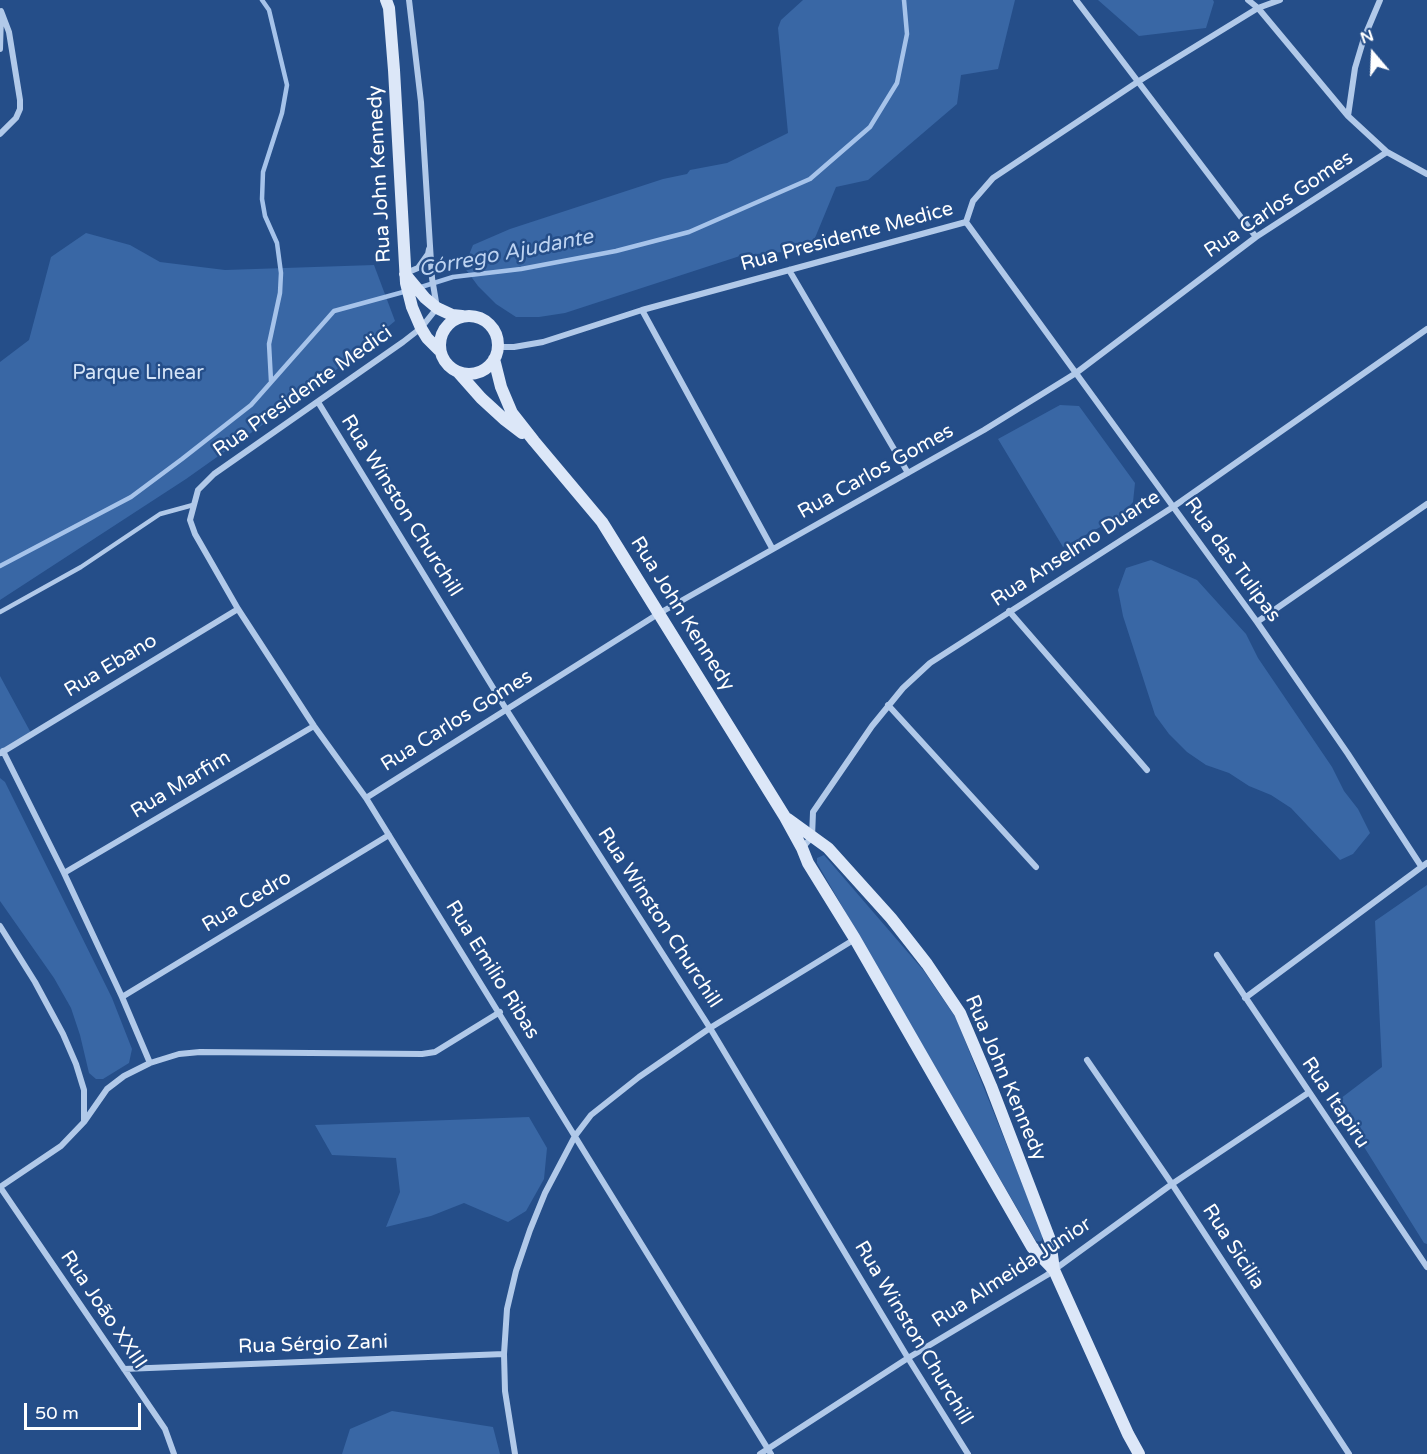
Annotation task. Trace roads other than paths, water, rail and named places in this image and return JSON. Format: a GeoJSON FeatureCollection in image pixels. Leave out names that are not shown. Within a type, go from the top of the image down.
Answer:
{"type":"FeatureCollection","features":[{"type":"Feature","properties":{"kind":"street","name":"Rua John Kennedy"},"geometry":{"type":"LineString","coordinates":[[386,0],[394,70],[407,279],[412,307],[421,328],[439,350]]}},
{"type":"Feature","properties":{"kind":"street"},"geometry":{"type":"LineString","coordinates":[[409,0],[422,102],[430,243],[437,309]]}},
{"type":"Feature","properties":{"kind":"street"},"geometry":{"type":"LineString","coordinates":[[1076,0],[1256,237]]}},
{"type":"Feature","properties":{"kind":"street"},"geometry":{"type":"LineString","coordinates":[[1248,0],[1258,8],[1348,116],[1387,152],[1427,174]]}},
{"type":"Feature","properties":{"kind":"street","name":"Rua Presidente Medice"},"geometry":{"type":"LineString","coordinates":[[498,346],[521,346],[543,342],[642,310],[966,222],[973,201],[993,178],[1139,81],[1258,8],[1280,0]]}},
{"type":"Feature","properties":{"kind":"street"},"geometry":{"type":"LineString","coordinates":[[1348,116],[1355,68],[1364,38],[1380,0]]}},
{"type":"Feature","properties":{"kind":"street"},"geometry":{"type":"LineString","coordinates":[[0,49],[1,10]]}},
{"type":"Feature","properties":{"kind":"street"},"geometry":{"type":"LineString","coordinates":[[0,134],[16,118],[20,109],[9,32],[1,10]]}},
{"type":"Feature","properties":{"kind":"street","name":"Rua Carlos Gomes"},"geometry":{"type":"LineString","coordinates":[[366,798],[658,614],[984,430],[1076,373],[1256,237],[1387,152]]}},
{"type":"Feature","properties":{"kind":"street","name":"Rua das Tulipas"},"geometry":{"type":"LineString","coordinates":[[966,222],[1257,622],[1424,865]]}},
{"type":"Feature","properties":{"kind":"street"},"geometry":{"type":"LineString","coordinates":[[407,279],[424,261],[430,243]]}},
{"type":"Feature","properties":{"kind":"street"},"geometry":{"type":"LineString","coordinates":[[789,270],[908,473]]}},
{"type":"Feature","properties":{"kind":"street","name":"Rua John Kennedy"},"geometry":{"type":"LineString","coordinates":[[407,279],[437,309],[462,316]]}},
{"type":"Feature","properties":{"kind":"street","name":"Rua Presidente Medici"},"geometry":{"type":"LineString","coordinates":[[193,505],[198,490],[214,474],[421,328],[437,309]]}},
{"type":"Feature","properties":{"kind":"street"},"geometry":{"type":"LineString","coordinates":[[642,310],[772,548]]}},
{"type":"Feature","properties":{"kind":"street"},"geometry":{"type":"LineString","coordinates":[[462,316],[479,317],[487,321],[496,334],[498,346],[494,359],[482,370],[466,374],[458,372],[446,362],[439,350],[439,340],[447,325],[462,316]]}},
{"type":"Feature","properties":{"kind":"street","name":"Rua Anselmo Duarte"},"geometry":{"type":"LineString","coordinates":[[812,837],[813,812],[888,705],[913,677],[930,663],[1009,611],[1173,507],[1427,328]]}},
{"type":"Feature","properties":{"kind":"street","name":"Rua John Kennedy"},"geometry":{"type":"LineString","coordinates":[[494,359],[501,387],[512,413],[602,522],[785,817],[808,863],[855,939],[1032,1247],[1054,1270]]}},
{"type":"Feature","properties":{"kind":"street","name":"Rua John Kennedy"},"geometry":{"type":"LineString","coordinates":[[458,372],[505,420],[534,441]]}},
{"type":"Feature","properties":{"kind":"street","name":"Rua Winston Churchill"},"geometry":{"type":"LineString","coordinates":[[318,402],[507,709],[710,1028],[968,1454]]}},
{"type":"Feature","properties":{"kind":"street"},"geometry":{"type":"LineString","coordinates":[[1257,622],[1427,504]]}},
{"type":"Feature","properties":{"kind":"street","name":"Rua Emilio Ribas"},"geometry":{"type":"LineString","coordinates":[[193,505],[190,520],[195,534],[238,609],[314,726],[366,798],[769,1451]]}},
{"type":"Feature","properties":{"kind":"street","name":"Rua Ebano"},"geometry":{"type":"LineString","coordinates":[[2,752],[238,609]]}},
{"type":"Feature","properties":{"kind":"street"},"geometry":{"type":"LineString","coordinates":[[1009,611],[1147,770]]}},
{"type":"Feature","properties":{"kind":"street"},"geometry":{"type":"LineString","coordinates":[[888,705],[1036,867]]}},
{"type":"Feature","properties":{"kind":"street","name":"Rua Marfim"},"geometry":{"type":"LineString","coordinates":[[64,873],[314,726]]}},
{"type":"Feature","properties":{"kind":"street"},"geometry":{"type":"LineString","coordinates":[[2,752],[64,873],[150,1063]]}},
{"type":"Feature","properties":{"kind":"street","name":"Rua John Kennedy"},"geometry":{"type":"LineString","coordinates":[[785,817],[828,848],[891,918],[927,964],[960,1013],[991,1086],[1050,1240],[1054,1270],[1139,1454]]}},
{"type":"Feature","properties":{"kind":"street","name":"Rua Cedro"},"geometry":{"type":"LineString","coordinates":[[122,997],[389,835]]}},
{"type":"Feature","properties":{"kind":"street"},"geometry":{"type":"LineString","coordinates":[[802,848],[812,837]]}},
{"type":"Feature","properties":{"kind":"street"},"geometry":{"type":"LineString","coordinates":[[1245,998],[1424,865]]}},
{"type":"Feature","properties":{"kind":"street"},"geometry":{"type":"LineString","coordinates":[[0,926],[40,992],[76,1064],[84,1089],[84,1122]]}},
{"type":"Feature","properties":{"kind":"street"},"geometry":{"type":"LineString","coordinates":[[515,1454],[505,1391],[504,1354],[507,1309],[516,1271],[545,1193],[575,1136],[591,1115],[639,1077],[710,1028],[855,939]]}},
{"type":"Feature","properties":{"kind":"street","name":"Rua Itapiru"},"geometry":{"type":"LineString","coordinates":[[1217,955],[1427,1267]]}},
{"type":"Feature","properties":{"kind":"street"},"geometry":{"type":"LineString","coordinates":[[0,1187],[61,1146],[84,1122],[107,1089],[124,1076],[150,1063],[179,1054],[200,1052],[422,1054],[435,1052],[500,1012]]}},
{"type":"Feature","properties":{"kind":"street","name":"Rua Sicilia"},"geometry":{"type":"LineString","coordinates":[[1087,1060],[1172,1184],[1349,1454]]}},
{"type":"Feature","properties":{"kind":"street","name":"Rua Almeida Junior"},"geometry":{"type":"LineString","coordinates":[[760,1454],[769,1451],[908,1358],[1054,1270],[1172,1184],[1308,1093]]}},
{"type":"Feature","properties":{"kind":"street","name":"Rua João XXIII"},"geometry":{"type":"LineString","coordinates":[[0,1187],[165,1429],[174,1454]]}},
{"type":"Feature","properties":{"kind":"street","name":"Rua Sérgio Zani"},"geometry":{"type":"LineString","coordinates":[[124,1369],[504,1354]]}},
{"type":"Feature","properties":{"kind":"lane"},"geometry":{"type":"LineString","coordinates":[[0,612],[81,567],[160,514],[193,505]]}},
{"type":"Feature","properties":{"kind":"waterway"},"geometry":{"type":"LineString","coordinates":[[262,0],[269,10],[287,85],[282,113],[263,172],[262,199],[265,216],[277,243],[281,273],[280,293],[269,344],[271,381]]}},
{"type":"Feature","properties":{"kind":"waterway","name":"Córrego Ajudante"},"geometry":{"type":"LineString","coordinates":[[418,288],[453,277],[521,269],[616,251],[689,232],[810,179],[870,127],[897,83],[907,34],[904,0]]}},
{"type":"Feature","properties":{"kind":"waterway","name":"Córrego Ajudante"},"geometry":{"type":"LineString","coordinates":[[0,566],[131,497],[182,459],[251,405],[334,311],[407,291]]}},
{"type":"Feature","properties":{"kind":"park label","name":"Parque Linear"},"geometry":{"type":"Point","coordinates":[138,374]}}]}
